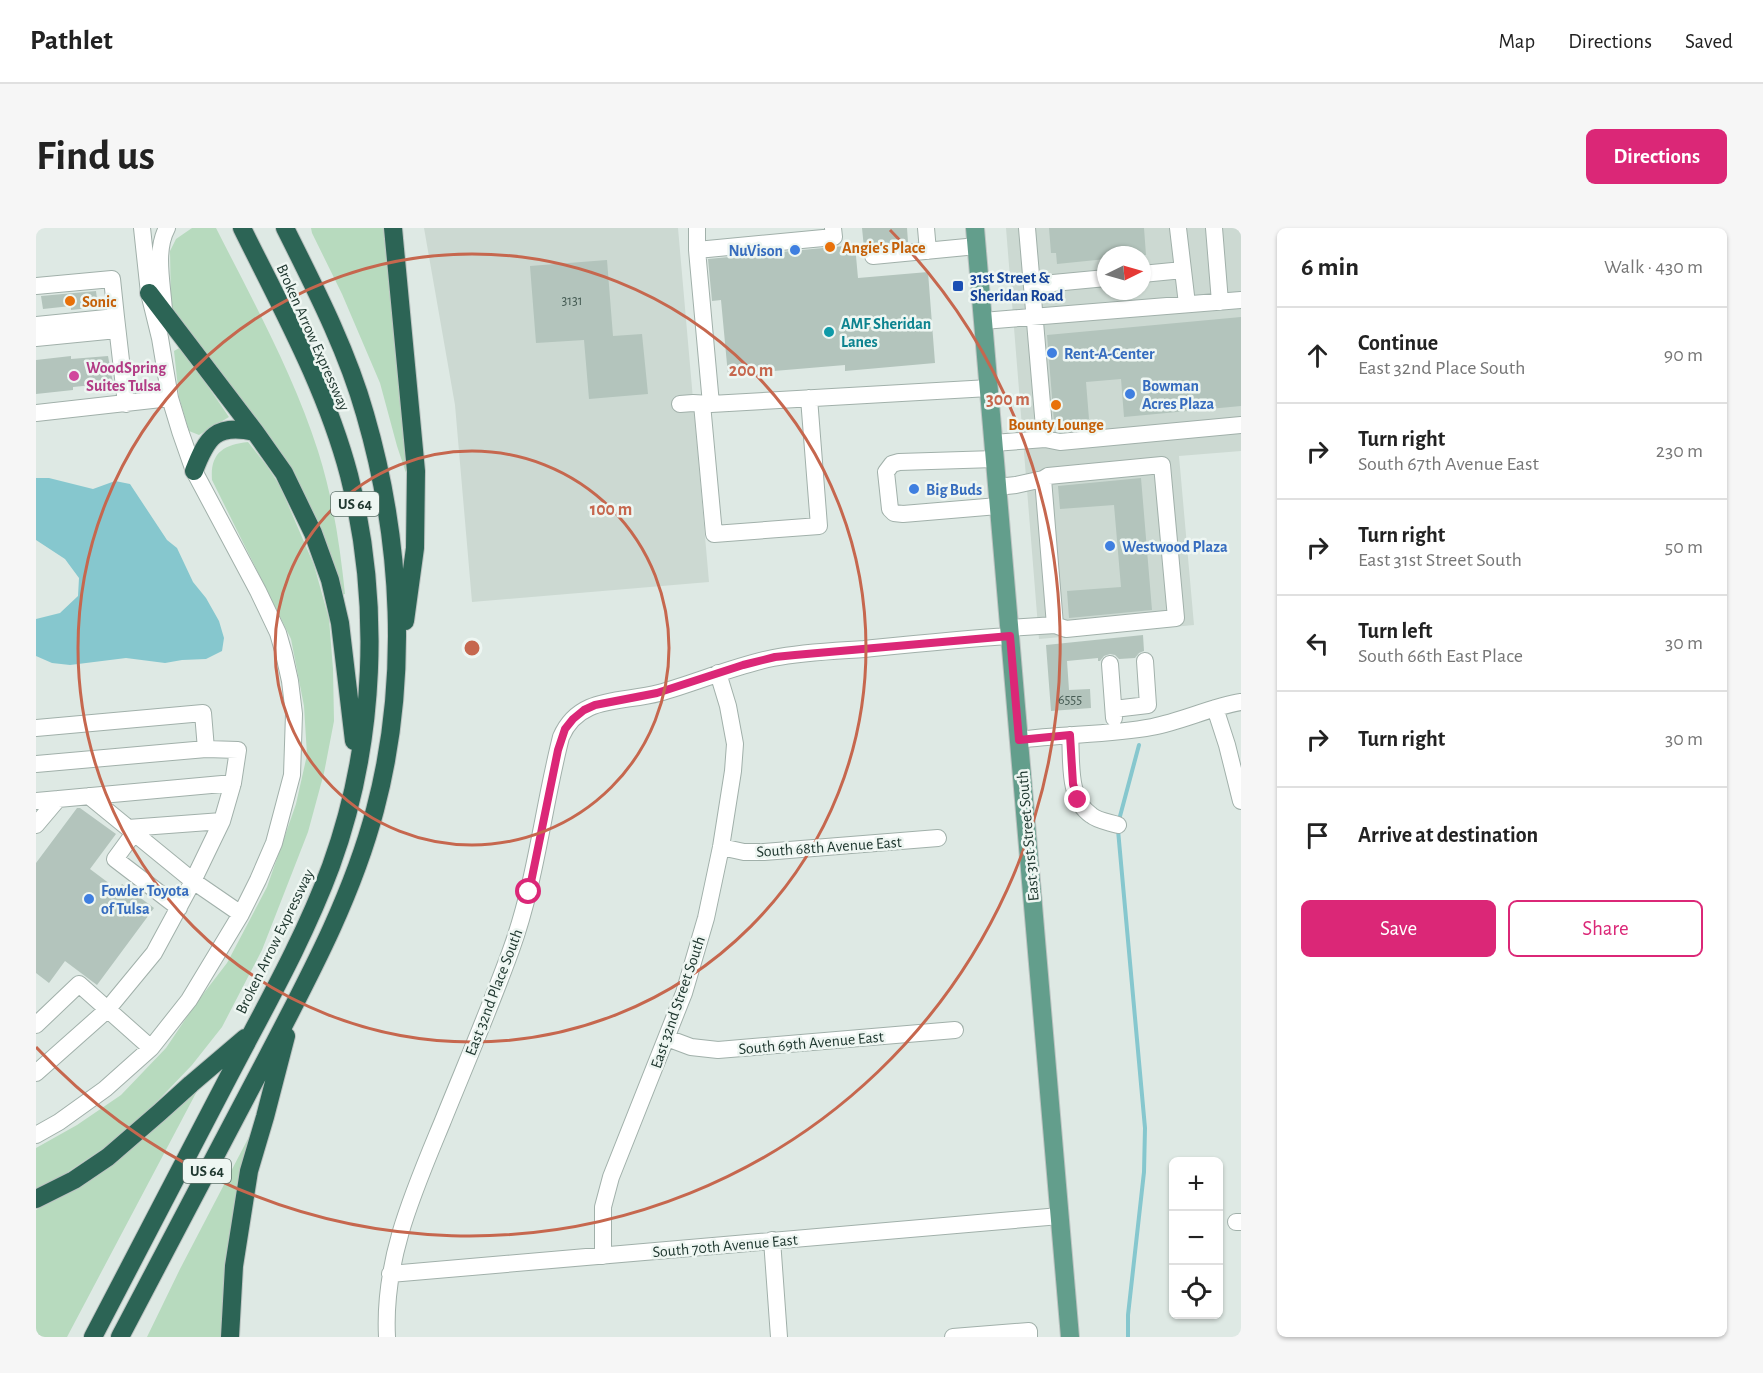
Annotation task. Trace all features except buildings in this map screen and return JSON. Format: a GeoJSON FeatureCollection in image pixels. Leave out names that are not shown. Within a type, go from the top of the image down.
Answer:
{"type":"FeatureCollection","features":[{"type":"Feature","properties":{"kind":"highway","name":"Broken Arrow Expressway"},"geometry":{"type":"LineString","coordinates":[[93,1337],[297,946],[340,841],[357,767],[366,700],[369,611],[365,560],[357,514],[348,474],[323,396],[302,348],[242,228]]}},
{"type":"Feature","properties":{"kind":"highway","name":"Broken Arrow Expressway"},"geometry":{"type":"LineString","coordinates":[[120,1337],[294,1005],[339,912],[358,864],[375,810],[392,715],[397,640],[396,593],[391,538],[376,453],[354,379],[285,228]]}},
{"type":"Feature","properties":{"kind":"highway"},"geometry":{"type":"LineString","coordinates":[[392,715],[416,548],[416,482],[393,228]]}},
{"type":"Feature","properties":{"kind":"highway"},"geometry":{"type":"LineString","coordinates":[[149,293],[284,473],[313,533],[330,580],[340,623],[357,767]]}},
{"type":"Feature","properties":{"kind":"highway"},"geometry":{"type":"LineString","coordinates":[[195,471],[201,452],[213,435],[232,428],[255,432]]}},
{"type":"Feature","properties":{"kind":"highway"},"geometry":{"type":"LineString","coordinates":[[230,1337],[234,1266],[249,1171],[266,1117],[294,1005]]}},
{"type":"Feature","properties":{"kind":"highway"},"geometry":{"type":"LineString","coordinates":[[36,1199],[74,1180],[108,1157],[251,1033]]}},
{"type":"Feature","properties":{"kind":"main road","name":"East 31st Street South"},"geometry":{"type":"LineString","coordinates":[[976,237],[1070,1337]]}},
{"type":"Feature","properties":{"kind":"street"},"geometry":{"type":"LineString","coordinates":[[36,1135],[59,1122],[105,1089],[151,1048],[189,1000],[241,914],[274,843],[292,776],[294,714],[284,654],[278,633],[195,471],[180,431],[170,398],[160,338],[149,293],[142,228]]}},
{"type":"Feature","properties":{"kind":"street"},"geometry":{"type":"LineString","coordinates":[[160,338],[164,312],[160,261],[161,240],[167,228]]}},
{"type":"Feature","properties":{"kind":"street"},"geometry":{"type":"LineString","coordinates":[[697,228],[714,534],[819,526],[809,398]]}},
{"type":"Feature","properties":{"kind":"street"},"geometry":{"type":"LineString","coordinates":[[697,250],[834,237],[833,228]]}},
{"type":"Feature","properties":{"kind":"street"},"geometry":{"type":"LineString","coordinates":[[926,228],[928,251]]}},
{"type":"Feature","properties":{"kind":"street"},"geometry":{"type":"LineString","coordinates":[[1026,228],[1045,439]]}},
{"type":"Feature","properties":{"kind":"street"},"geometry":{"type":"LineString","coordinates":[[1178,228],[1186,304]]}},
{"type":"Feature","properties":{"kind":"street"},"geometry":{"type":"LineString","coordinates":[[1214,228],[1220,302]]}},
{"type":"Feature","properties":{"kind":"street"},"geometry":{"type":"LineString","coordinates":[[873,256],[928,251],[976,237]]}},
{"type":"Feature","properties":{"kind":"street"},"geometry":{"type":"LineString","coordinates":[[1151,273],[1183,270]]}},
{"type":"Feature","properties":{"kind":"street"},"geometry":{"type":"LineString","coordinates":[[36,286],[112,279],[126,404]]}},
{"type":"Feature","properties":{"kind":"street"},"geometry":{"type":"LineString","coordinates":[[1032,285],[1097,279]]}},
{"type":"Feature","properties":{"kind":"street"},"geometry":{"type":"LineString","coordinates":[[983,321],[1241,300]]}},
{"type":"Feature","properties":{"kind":"street"},"geometry":{"type":"LineString","coordinates":[[36,325],[117,324]]}},
{"type":"Feature","properties":{"kind":"street"},"geometry":{"type":"LineString","coordinates":[[36,338],[117,324]]}},
{"type":"Feature","properties":{"kind":"street"},"geometry":{"type":"LineString","coordinates":[[680,404],[989,388]]}},
{"type":"Feature","properties":{"kind":"street"},"geometry":{"type":"LineString","coordinates":[[36,413],[170,398]]}},
{"type":"Feature","properties":{"kind":"street"},"geometry":{"type":"LineString","coordinates":[[998,506],[894,513],[890,509],[886,472],[891,464],[899,462],[995,451],[1045,439],[1060,442],[1241,425]]}},
{"type":"Feature","properties":{"kind":"street"},"geometry":{"type":"LineString","coordinates":[[718,673],[775,657],[1010,632],[1055,625],[1066,629],[1176,618],[1162,465],[1048,476],[1016,485],[997,487]]}},
{"type":"Feature","properties":{"kind":"street"},"geometry":{"type":"LineString","coordinates":[[1043,479],[1055,625]]}},
{"type":"Feature","properties":{"kind":"street"},"geometry":{"type":"LineString","coordinates":[[1114,708],[1148,705],[1145,662]]}},
{"type":"Feature","properties":{"kind":"street"},"geometry":{"type":"LineString","coordinates":[[1110,664],[1115,731]]}},
{"type":"Feature","properties":{"kind":"street","name":"East 32nd Place South"},"geometry":{"type":"LineString","coordinates":[[387,1337],[387,1297],[395,1247],[404,1216],[511,950],[534,871],[561,737],[573,719],[584,710],[607,701],[685,686],[718,673]]}},
{"type":"Feature","properties":{"kind":"street","name":"East 32nd Street South"},"geometry":{"type":"LineString","coordinates":[[603,1256],[603,1207],[611,1177],[684,993],[695,957],[721,847],[734,771],[735,751],[728,706],[718,673]]}},
{"type":"Feature","properties":{"kind":"street"},"geometry":{"type":"LineString","coordinates":[[1019,740],[1163,724],[1241,702]]}},
{"type":"Feature","properties":{"kind":"street"},"geometry":{"type":"LineString","coordinates":[[1215,708],[1241,801]]}},
{"type":"Feature","properties":{"kind":"street"},"geometry":{"type":"LineString","coordinates":[[36,728],[202,713],[206,749]]}},
{"type":"Feature","properties":{"kind":"street"},"geometry":{"type":"LineString","coordinates":[[1070,735],[1073,784],[1078,800],[1090,815],[1118,825]]}},
{"type":"Feature","properties":{"kind":"street"},"geometry":{"type":"LineString","coordinates":[[36,764],[206,749],[238,750],[233,783],[222,821],[194,881],[154,953],[107,1010],[36,1067]]}},
{"type":"Feature","properties":{"kind":"street"},"geometry":{"type":"LineString","coordinates":[[36,801],[233,783]]}},
{"type":"Feature","properties":{"kind":"street"},"geometry":{"type":"LineString","coordinates":[[89,796],[194,881],[241,914]]}},
{"type":"Feature","properties":{"kind":"street"},"geometry":{"type":"LineString","coordinates":[[36,825],[58,799]]}},
{"type":"Feature","properties":{"kind":"street"},"geometry":{"type":"LineString","coordinates":[[131,830],[222,821]]}},
{"type":"Feature","properties":{"kind":"street"},"geometry":{"type":"LineString","coordinates":[[131,830],[115,859],[179,908]]}},
{"type":"Feature","properties":{"kind":"street","name":"South 68th Avenue East"},"geometry":{"type":"LineString","coordinates":[[721,847],[744,852],[764,852],[938,838]]}},
{"type":"Feature","properties":{"kind":"street"},"geometry":{"type":"LineString","coordinates":[[39,1018],[79,984],[151,1048]]}},
{"type":"Feature","properties":{"kind":"street","name":"South 69th Avenue East"},"geometry":{"type":"LineString","coordinates":[[667,1038],[691,1047],[718,1050],[956,1030]]}},
{"type":"Feature","properties":{"kind":"street","name":"South 70th Avenue East"},"geometry":{"type":"LineString","coordinates":[[390,1274],[1059,1216]]}},
{"type":"Feature","properties":{"kind":"street"},"geometry":{"type":"LineString","coordinates":[[772,1240],[779,1337]]}},
{"type":"Feature","properties":{"kind":"street"},"geometry":{"type":"LineString","coordinates":[[953,1337],[1029,1331],[1029,1337]]}},
{"type":"Feature","properties":{"kind":"shaded area"},"geometry":{"type":"Polygon","coordinates":[[[424,228],[678,228],[709,582],[472,602],[455,405],[424,228]]]}},
{"type":"Feature","properties":{"kind":"shaded area","name":"Bowman Acres Plaza"},"geometry":{"type":"Polygon","coordinates":[[[1006,228],[1241,228],[1241,451],[1179,456],[1194,625],[1039,639],[1006,228]]]}},
{"type":"Feature","properties":{"kind":"green space"},"geometry":{"type":"Polygon","coordinates":[[[192,228],[216,228],[272,338],[297,394],[328,486],[345,594],[339,595],[332,566],[171,306],[170,251],[176,239],[192,228]]]}},
{"type":"Feature","properties":{"kind":"green space"},"geometry":{"type":"Polygon","coordinates":[[[311,228],[388,228],[410,470],[406,473],[380,383],[311,228]]]}},
{"type":"Feature","properties":{"kind":"green space"},"geometry":{"type":"Polygon","coordinates":[[[181,347],[229,417],[199,435],[189,431],[179,397],[174,351],[181,347]]]}},
{"type":"Feature","properties":{"kind":"green space"},"geometry":{"type":"Polygon","coordinates":[[[248,442],[280,486],[314,565],[329,619],[334,721],[324,773],[308,832],[262,950],[222,1027],[192,1065],[148,1111],[104,1148],[53,1182],[36,1190],[36,1148],[77,1125],[121,1095],[166,1048],[227,963],[267,887],[296,804],[307,755],[304,706],[291,639],[212,480],[213,463],[220,452],[232,445],[248,442]]]}},
{"type":"Feature","properties":{"kind":"green space"},"geometry":{"type":"Polygon","coordinates":[[[195,1089],[196,1093],[67,1337],[36,1337],[36,1210],[93,1177],[195,1089]]]}},
{"type":"Feature","properties":{"kind":"green space"},"geometry":{"type":"Polygon","coordinates":[[[252,1131],[255,1133],[229,1241],[224,1337],[147,1337],[180,1269],[252,1131]]]}},
{"type":"Feature","properties":{"kind":"water"},"geometry":{"type":"Polygon","coordinates":[[[36,478],[49,478],[93,489],[115,481],[130,484],[167,540],[177,548],[193,582],[206,598],[219,621],[224,638],[222,651],[206,659],[165,663],[126,658],[70,665],[52,663],[36,656],[36,619],[60,613],[78,596],[79,578],[65,559],[36,540],[36,478]]]}},
{"type":"Feature","properties":{"kind":"waterway"},"geometry":{"type":"LineString","coordinates":[[1119,820],[1139,745]]}},
{"type":"Feature","properties":{"kind":"waterway"},"geometry":{"type":"LineString","coordinates":[[1118,830],[1145,1128],[1144,1172],[1128,1315],[1128,1337]]}},
{"type":"Feature","properties":{"kind":"place","name":"Angie's Place"},"geometry":{"type":"Point","coordinates":[830,247]}},
{"type":"Feature","properties":{"kind":"place","name":"NuVison"},"geometry":{"type":"Point","coordinates":[795,250]}},
{"type":"Feature","properties":{"kind":"place","name":"31st Street & Sheridan Road"},"geometry":{"type":"Point","coordinates":[958,286]}},
{"type":"Feature","properties":{"kind":"place","name":"Sonic"},"geometry":{"type":"Point","coordinates":[70,301]}},
{"type":"Feature","properties":{"kind":"place","name":"AMF Sheridan Lanes"},"geometry":{"type":"Point","coordinates":[829,332]}},
{"type":"Feature","properties":{"kind":"place","name":"Rent-A-Center"},"geometry":{"type":"Point","coordinates":[1052,353]}},
{"type":"Feature","properties":{"kind":"place","name":"WoodSpring Suites Tulsa"},"geometry":{"type":"Point","coordinates":[74,376]}},
{"type":"Feature","properties":{"kind":"place","name":"Bowman Acres Plaza"},"geometry":{"type":"Point","coordinates":[1130,394]}},
{"type":"Feature","properties":{"kind":"place","name":"Bounty Lounge"},"geometry":{"type":"Point","coordinates":[1056,405]}},
{"type":"Feature","properties":{"kind":"place","name":"Big Buds"},"geometry":{"type":"Point","coordinates":[914,489]}},
{"type":"Feature","properties":{"kind":"place","name":"Westwood Plaza"},"geometry":{"type":"Point","coordinates":[1110,546]}},
{"type":"Feature","properties":{"kind":"place","name":"Fowler Toyota of Tulsa"},"geometry":{"type":"Point","coordinates":[89,899]}},
{"type":"Feature","properties":{"kind":"route"},"geometry":{"type":"LineString","coordinates":[[529,892],[561,737],[573,719],[584,710],[607,701],[642,697],[685,686],[718,673],[775,657],[1010,636],[1019,740],[1070,735],[1073,784],[1078,800]]}}]}
